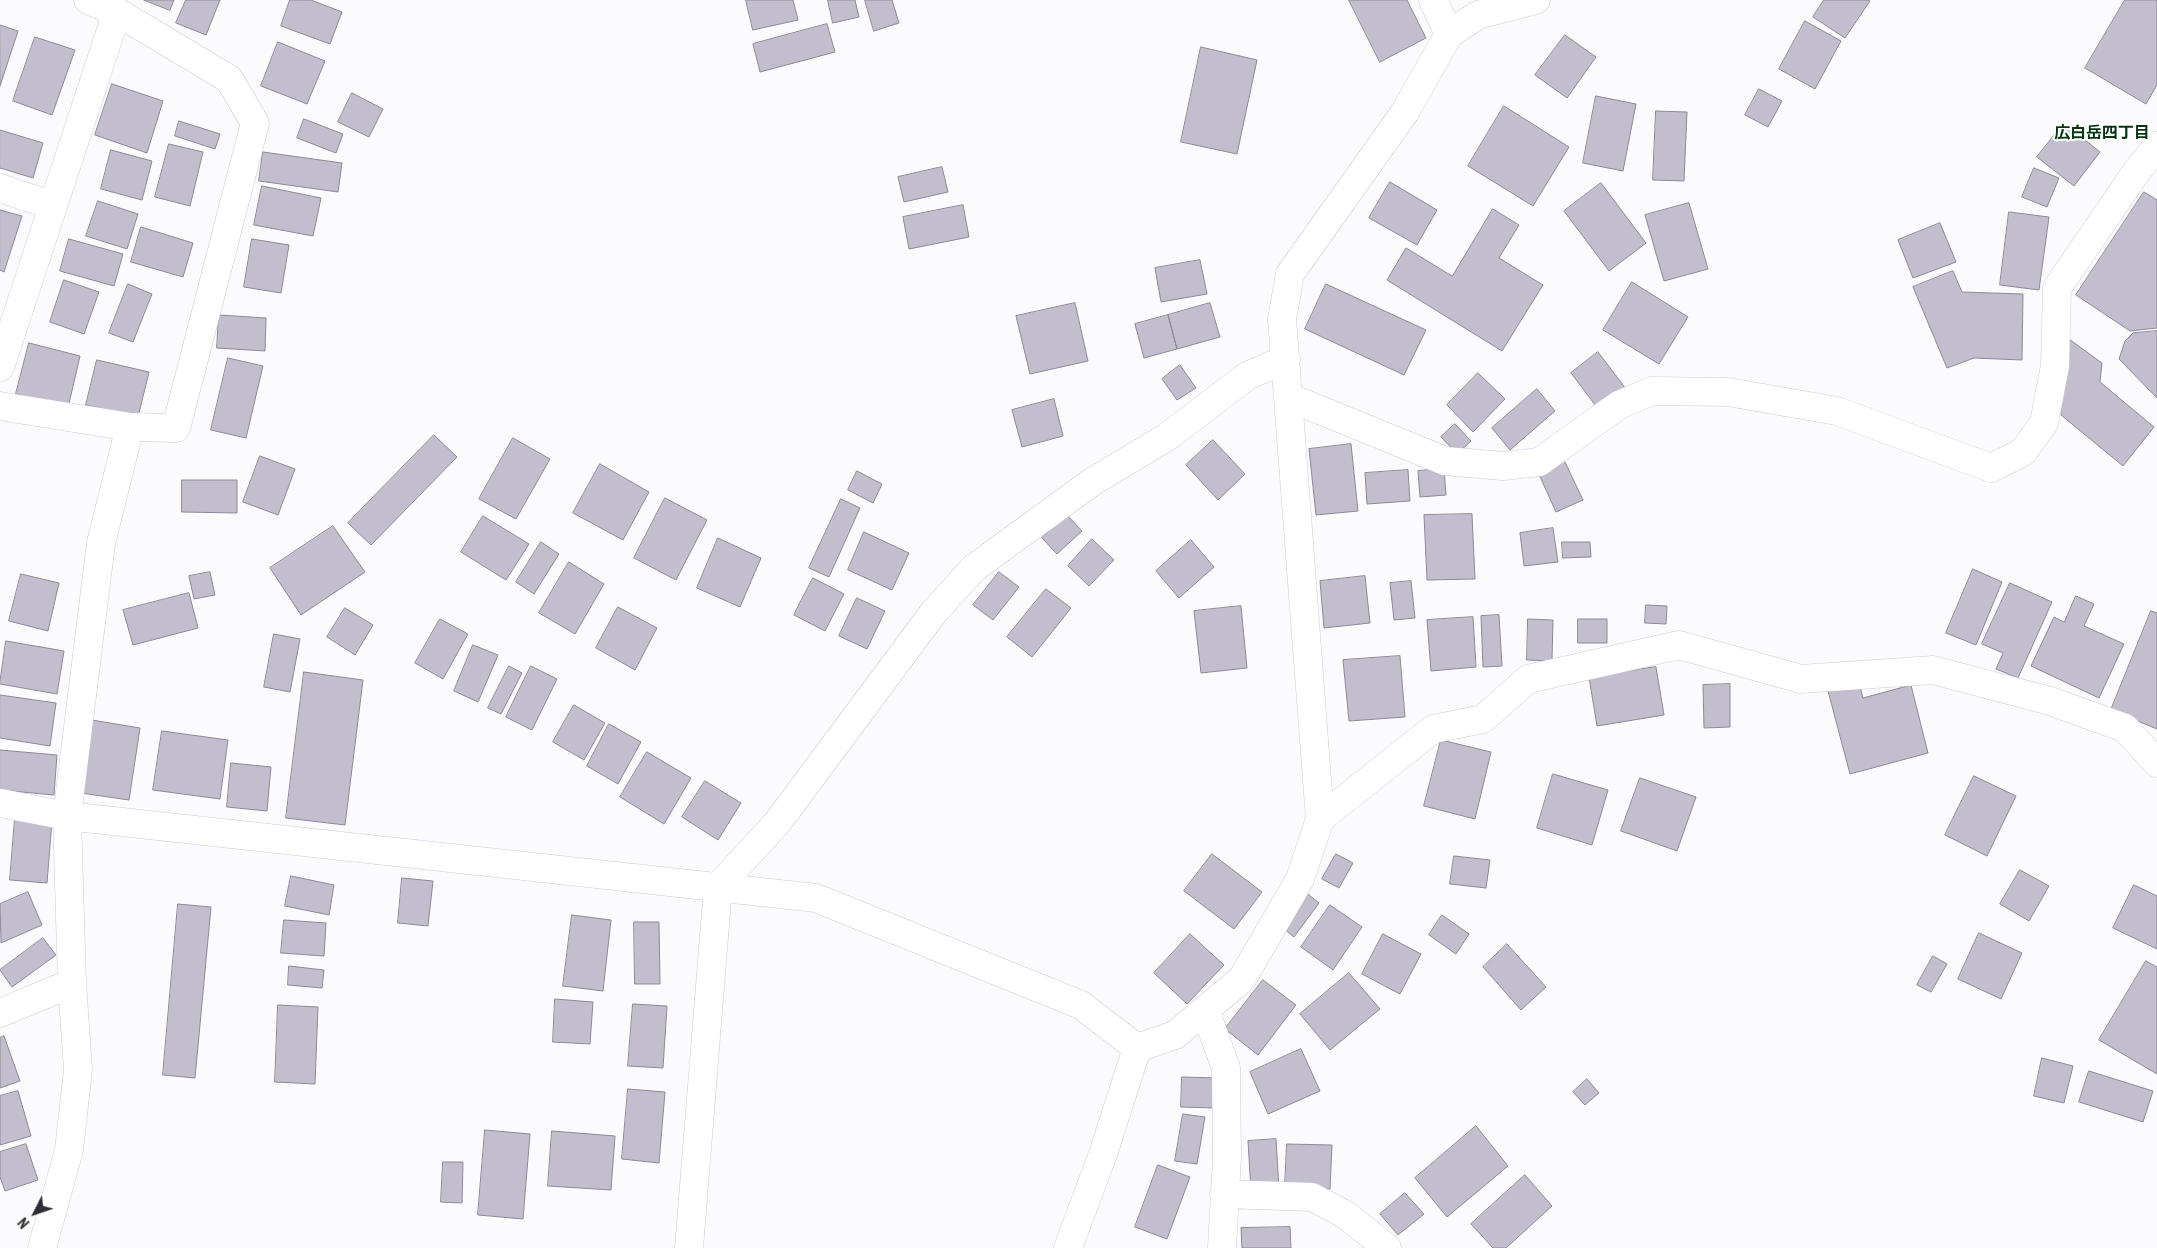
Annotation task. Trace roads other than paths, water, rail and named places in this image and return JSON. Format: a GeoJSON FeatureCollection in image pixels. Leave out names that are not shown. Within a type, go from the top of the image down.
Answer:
{"type":"FeatureCollection","features":[{"type":"Feature","properties":{"kind":"street"},"geometry":{"type":"LineString","coordinates":[[0,406],[130,427],[176,428],[255,123],[229,79],[117,12],[88,0]]}},
{"type":"Feature","properties":{"kind":"street"},"geometry":{"type":"LineString","coordinates":[[1434,0],[1449,34]]}},
{"type":"Feature","properties":{"kind":"street"},"geometry":{"type":"LineString","coordinates":[[1137,1048],[1175,1035],[1242,979],[1300,879],[1320,819],[1282,319],[1290,274],[1405,112],[1449,34],[1478,15],[1536,0]]}},
{"type":"Feature","properties":{"kind":"street"},"geometry":{"type":"LineString","coordinates":[[0,367],[117,12]]}},
{"type":"Feature","properties":{"kind":"street"},"geometry":{"type":"LineString","coordinates":[[1288,397],[1445,461],[1503,466],[1539,462],[1620,404],[1652,391],[1728,392],[1837,410],[1991,468],[2023,452],[2044,424],[2056,366],[2057,288],[2137,171],[2157,146]]}},
{"type":"Feature","properties":{"kind":"street"},"geometry":{"type":"LineString","coordinates":[[0,188],[53,206]]}},
{"type":"Feature","properties":{"kind":"street"},"geometry":{"type":"LineString","coordinates":[[689,1248],[718,887],[777,824],[934,612],[974,568],[1092,482],[1168,437],[1247,376],[1286,359]]}},
{"type":"Feature","properties":{"kind":"street"},"geometry":{"type":"LineString","coordinates":[[42,1248],[69,1150],[78,1070],[72,983],[67,816],[101,543],[130,427]]}},
{"type":"Feature","properties":{"kind":"street"},"geometry":{"type":"LineString","coordinates":[[1320,819],[1433,729],[1483,719],[1528,679],[1679,645],[1801,679],[1933,670],[2050,702],[2125,728],[2157,763]]}},
{"type":"Feature","properties":{"kind":"street"},"geometry":{"type":"LineString","coordinates":[[0,803],[67,816],[816,898],[1081,1005],[1137,1048]]}},
{"type":"Feature","properties":{"kind":"street"},"geometry":{"type":"LineString","coordinates":[[0,1013],[72,983]]}},
{"type":"Feature","properties":{"kind":"street"},"geometry":{"type":"LineString","coordinates":[[1205,1010],[1226,1068],[1222,1248]]}},
{"type":"Feature","properties":{"kind":"street"},"geometry":{"type":"LineString","coordinates":[[1068,1248],[1103,1154],[1137,1048]]}},
{"type":"Feature","properties":{"kind":"street"},"geometry":{"type":"LineString","coordinates":[[1224,1194],[1312,1197],[1346,1216],[1387,1248]]}},
{"type":"Feature","properties":{"kind":"district","name":"広白岳四丁目"},"geometry":{"type":"Point","coordinates":[2102,134]}}]}
